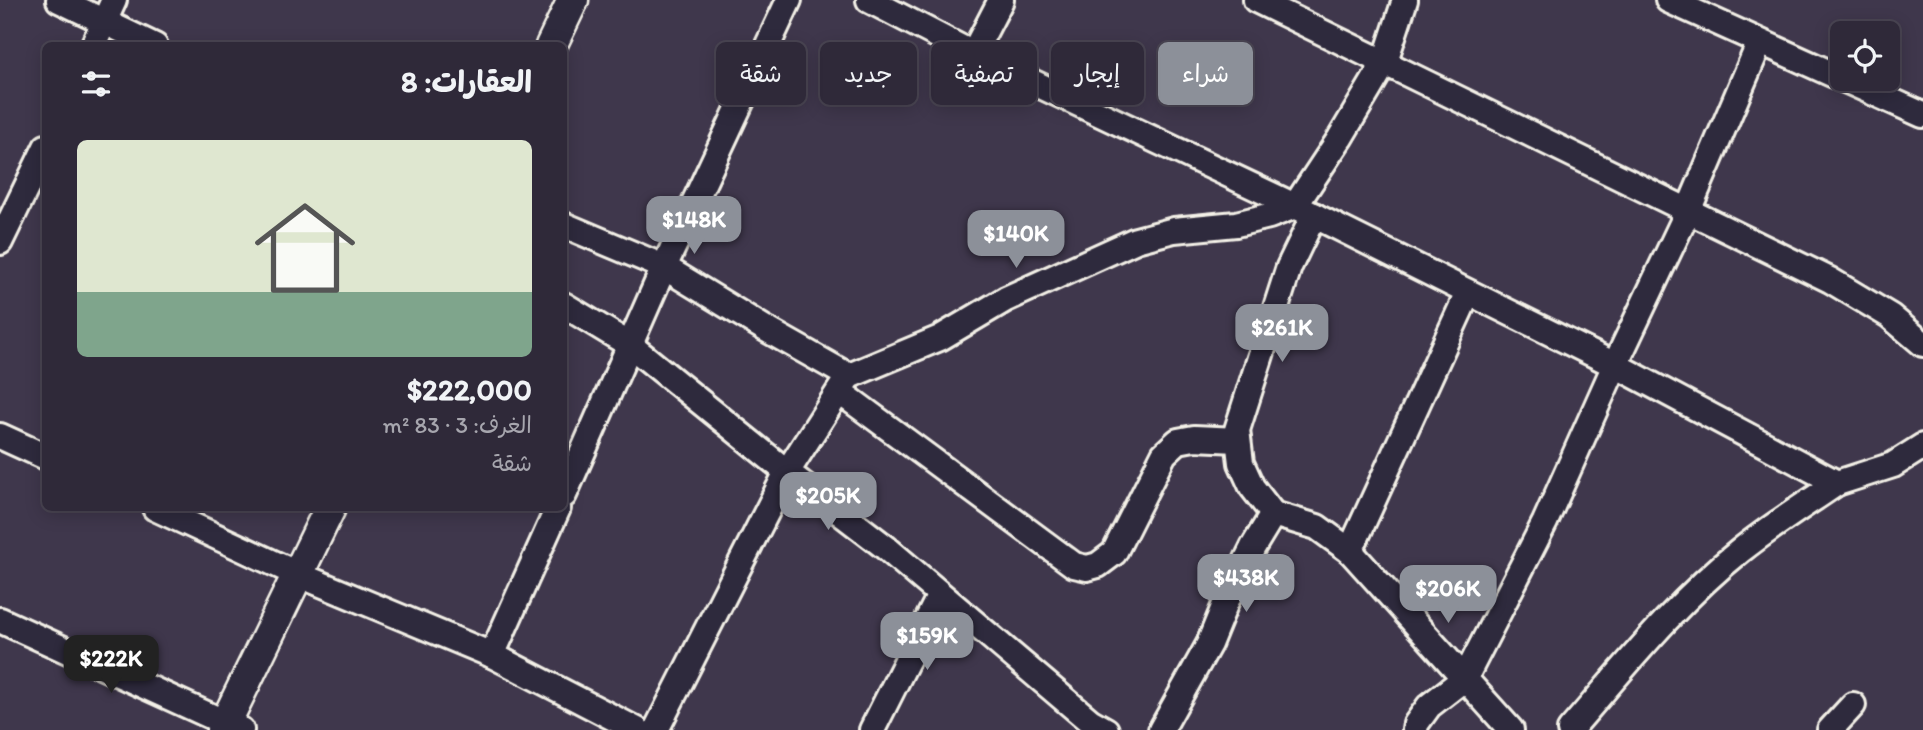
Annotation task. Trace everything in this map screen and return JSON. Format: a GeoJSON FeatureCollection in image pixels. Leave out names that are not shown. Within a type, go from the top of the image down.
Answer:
{"type":"FeatureCollection","features":[{"type":"Feature","properties":{"kind":"street"},"geometry":{"type":"LineString","coordinates":[[59,0],[109,11],[150,42]]}},
{"type":"Feature","properties":{"kind":"street"},"geometry":{"type":"LineString","coordinates":[[553,42],[573,0]]}},
{"type":"Feature","properties":{"kind":"street"},"geometry":{"type":"LineString","coordinates":[[567,488],[664,267],[789,0]]}},
{"type":"Feature","properties":{"kind":"street"},"geometry":{"type":"LineString","coordinates":[[870,0],[950,42]]}},
{"type":"Feature","properties":{"kind":"street"},"geometry":{"type":"LineString","coordinates":[[979,42],[1001,0]]}},
{"type":"Feature","properties":{"kind":"street"},"geometry":{"type":"LineString","coordinates":[[1256,0],[1830,280],[1889,316],[1923,344]]}},
{"type":"Feature","properties":{"kind":"street"},"geometry":{"type":"LineString","coordinates":[[1405,0],[1384,64],[1340,138],[1305,210],[1237,430],[1241,463],[1252,487],[1273,514],[1317,527],[1350,551],[1511,730]]}},
{"type":"Feature","properties":{"kind":"street"},"geometry":{"type":"LineString","coordinates":[[1668,0],[1830,73]]}},
{"type":"Feature","properties":{"kind":"street"},"geometry":{"type":"LineString","coordinates":[[95,42],[109,11]]}},
{"type":"Feature","properties":{"kind":"street"},"geometry":{"type":"LineString","coordinates":[[1415,730],[1416,724],[1429,706],[1465,678],[1545,522],[1688,211],[1759,41]]}},
{"type":"Feature","properties":{"kind":"street"},"geometry":{"type":"LineString","coordinates":[[1037,84],[1305,210],[1615,365],[1838,483]]}},
{"type":"Feature","properties":{"kind":"street"},"geometry":{"type":"LineString","coordinates":[[1870,91],[1923,114]]}},
{"type":"Feature","properties":{"kind":"street"},"geometry":{"type":"LineString","coordinates":[[3,228],[42,155]]}},
{"type":"Feature","properties":{"kind":"street"},"geometry":{"type":"LineString","coordinates":[[656,730],[787,472],[845,384],[940,338],[1006,299],[1136,240],[1174,230],[1236,224],[1305,210]]}},
{"type":"Feature","properties":{"kind":"street"},"geometry":{"type":"LineString","coordinates":[[567,226],[664,267],[764,328],[845,384],[1074,565],[1087,568],[1098,565],[1114,554],[1164,454],[1178,442],[1194,438],[1238,440]]}},
{"type":"Feature","properties":{"kind":"street"},"geometry":{"type":"LineString","coordinates":[[1350,551],[1468,293]]}},
{"type":"Feature","properties":{"kind":"street"},"geometry":{"type":"LineString","coordinates":[[567,306],[630,345],[885,547],[1093,727]]}},
{"type":"Feature","properties":{"kind":"street"},"geometry":{"type":"LineString","coordinates":[[0,436],[42,455]]}},
{"type":"Feature","properties":{"kind":"street"},"geometry":{"type":"LineString","coordinates":[[1570,730],[1649,638],[1693,593],[1741,550],[1838,483],[1893,465],[1923,446]]}},
{"type":"Feature","properties":{"kind":"street"},"geometry":{"type":"LineString","coordinates":[[161,511],[297,574],[492,655],[637,730]]}},
{"type":"Feature","properties":{"kind":"street"},"geometry":{"type":"LineString","coordinates":[[0,620],[230,727],[297,574],[328,511]]}},
{"type":"Feature","properties":{"kind":"street"},"geometry":{"type":"LineString","coordinates":[[492,655],[557,511]]}},
{"type":"Feature","properties":{"kind":"street"},"geometry":{"type":"LineString","coordinates":[[1161,730],[1209,644],[1231,591],[1273,514]]}},
{"type":"Feature","properties":{"kind":"street"},"geometry":{"type":"LineString","coordinates":[[872,730],[940,594]]}},
{"type":"Feature","properties":{"kind":"street"},"geometry":{"type":"LineString","coordinates":[[1830,730],[1853,705]]}}]}
